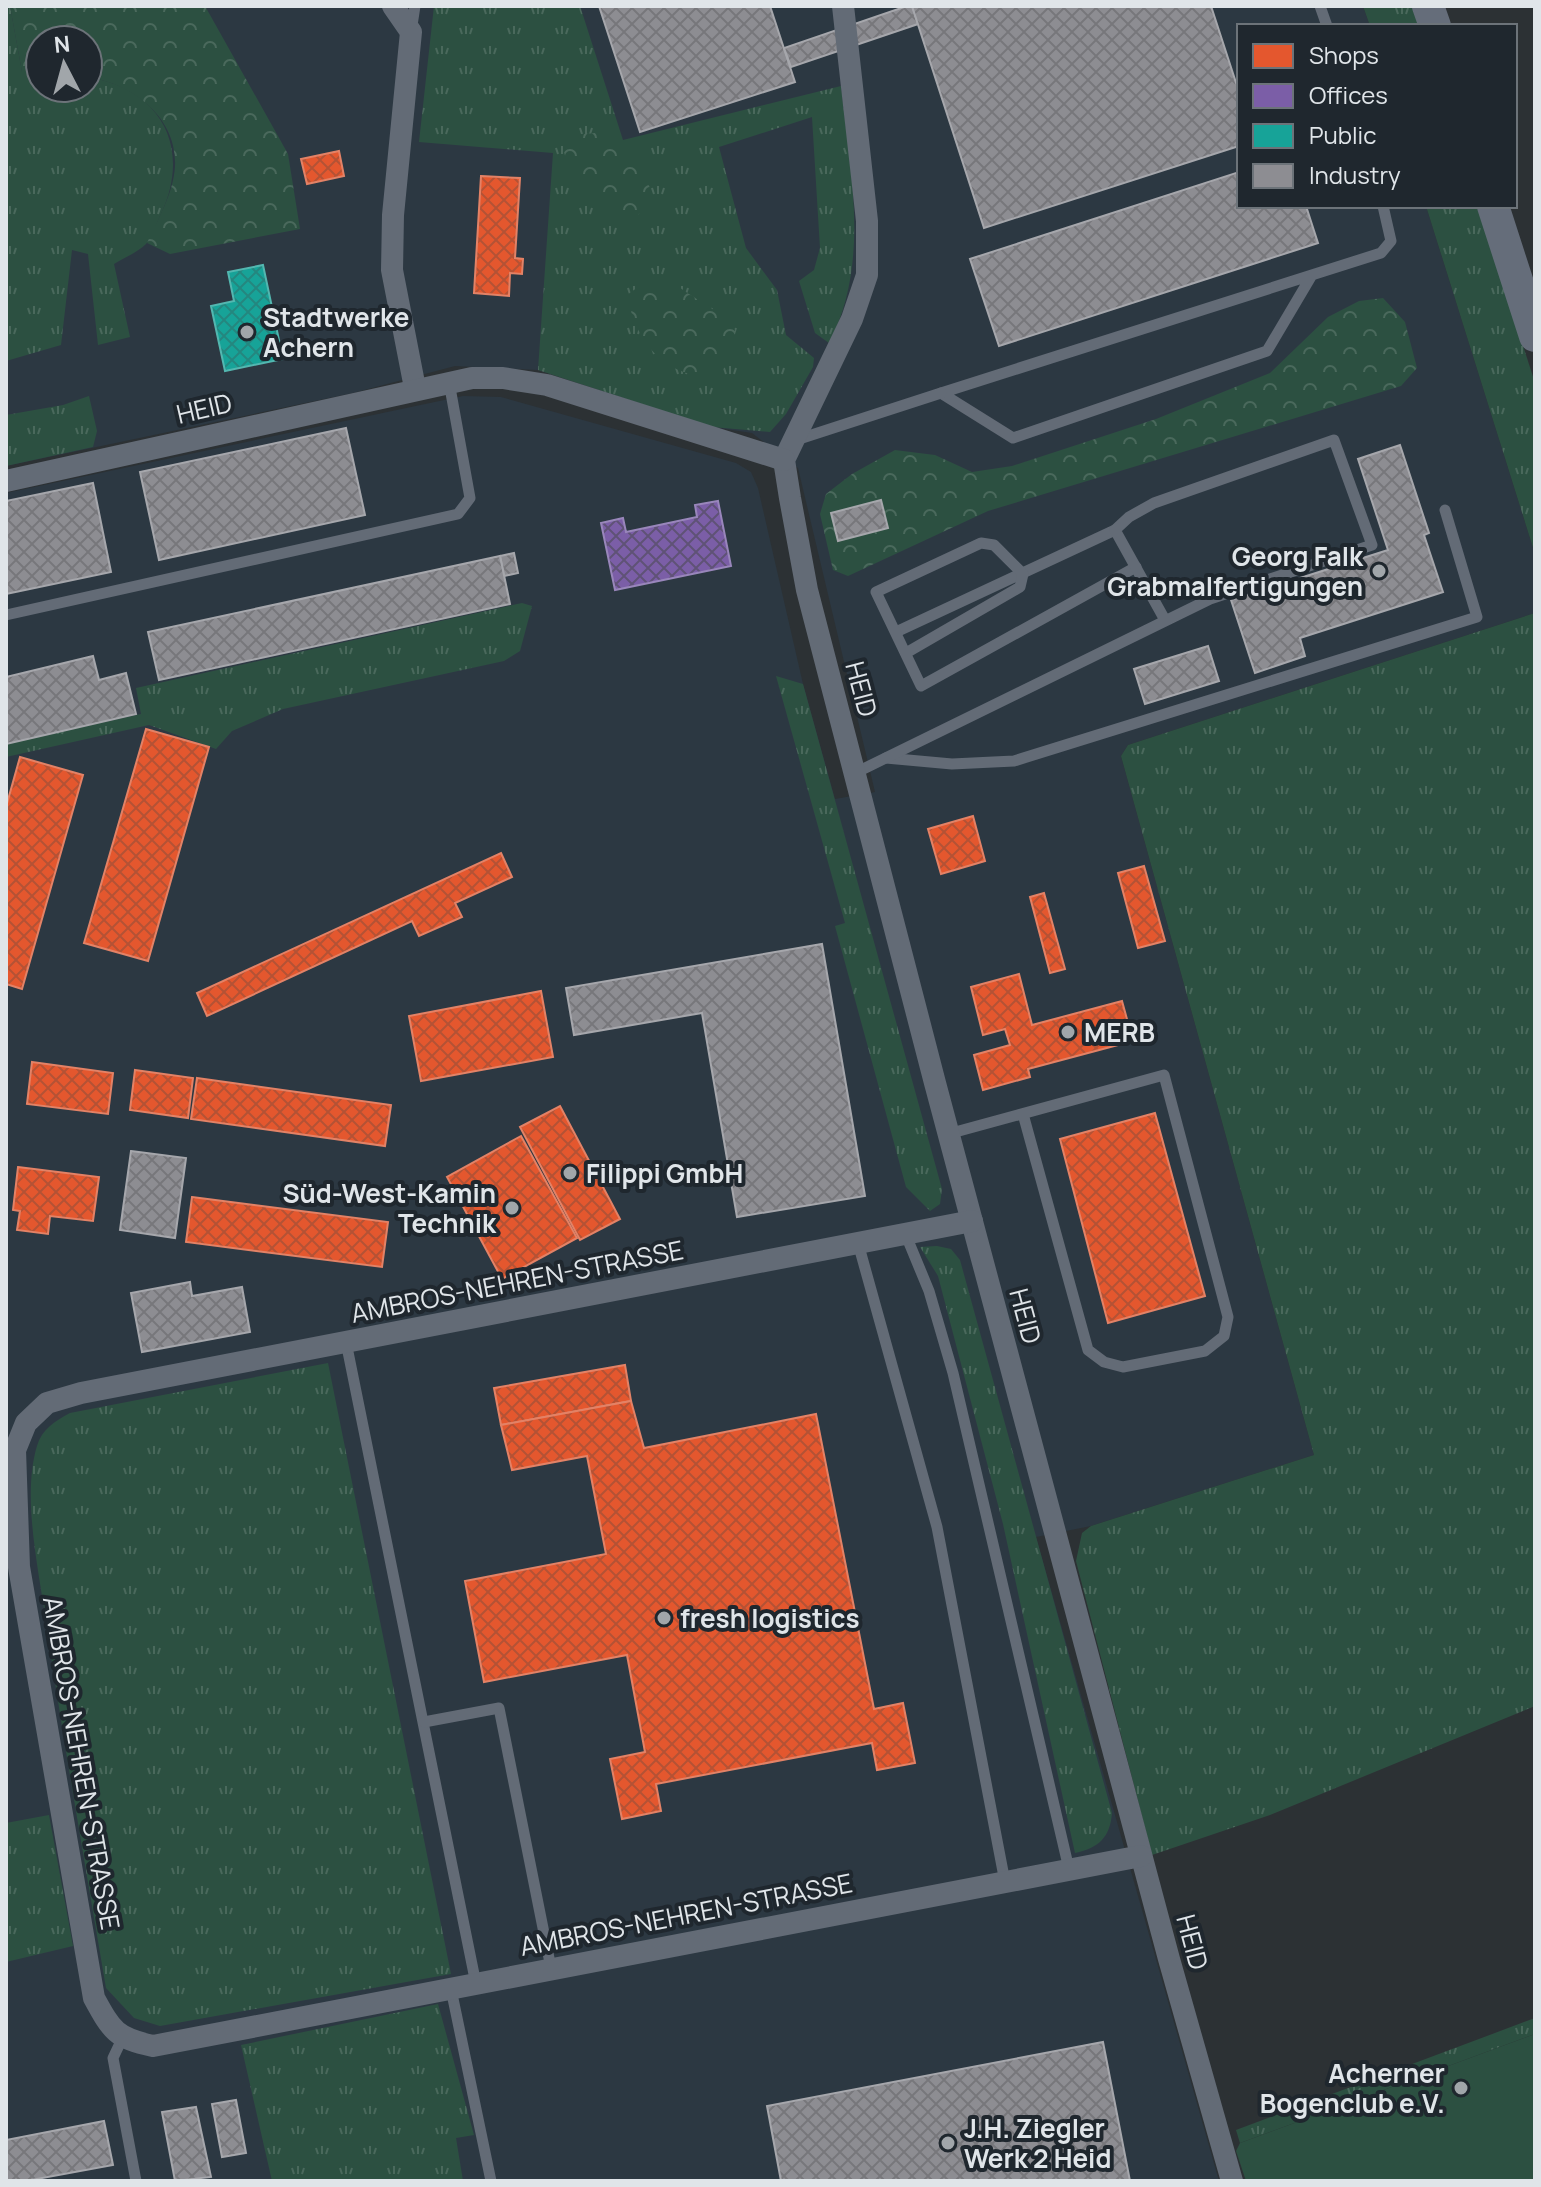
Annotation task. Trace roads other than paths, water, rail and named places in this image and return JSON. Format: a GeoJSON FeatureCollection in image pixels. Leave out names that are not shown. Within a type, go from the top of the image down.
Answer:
{"type":"FeatureCollection","features":[{"type":"Feature","properties":{"kind":"main road"},"geometry":{"type":"LineString","coordinates":[[1494,208],[1535,336]]}},
{"type":"Feature","properties":{"kind":"street"},"geometry":{"type":"LineString","coordinates":[[393,6],[411,32],[393,215],[392,270],[415,388]]}},
{"type":"Feature","properties":{"kind":"street"},"geometry":{"type":"LineString","coordinates":[[788,451],[852,319],[867,275],[866,207],[843,6]]}},
{"type":"Feature","properties":{"kind":"street","name":"HEID"},"geometry":{"type":"LineString","coordinates":[[6,481],[415,388],[503,378],[547,385],[788,451],[807,590],[948,1134],[1141,1856],[1232,2181]]}},
{"type":"Feature","properties":{"kind":"street","name":"AMBROS-NEHREN-STRASSE"},"geometry":{"type":"LineString","coordinates":[[972,1221],[81,1393],[47,1403],[26,1423],[15,1450],[19,1567],[94,1998],[108,2024],[122,2039],[153,2046],[1141,1856]]}},
{"type":"Feature","properties":{"kind":"lane"},"geometry":{"type":"LineString","coordinates":[[411,32],[415,6]]}},
{"type":"Feature","properties":{"kind":"lane"},"geometry":{"type":"LineString","coordinates":[[788,451],[941,393],[1381,253],[1391,241],[1383,208]]}},
{"type":"Feature","properties":{"kind":"lane"},"geometry":{"type":"LineString","coordinates":[[941,393],[1013,438],[1267,351],[1312,275]]}},
{"type":"Feature","properties":{"kind":"lane"},"geometry":{"type":"LineString","coordinates":[[6,615],[458,514],[470,498],[449,382]]}},
{"type":"Feature","properties":{"kind":"lane"},"geometry":{"type":"LineString","coordinates":[[855,773],[1210,599],[1372,545],[1334,440],[1154,503],[1115,530],[896,632]]}},
{"type":"Feature","properties":{"kind":"lane"},"geometry":{"type":"LineString","coordinates":[[886,758],[952,764],[1014,761],[1477,617],[1445,510]]}},
{"type":"Feature","properties":{"kind":"lane"},"geometry":{"type":"LineString","coordinates":[[1115,530],[1165,620]]}},
{"type":"Feature","properties":{"kind":"lane"},"geometry":{"type":"LineString","coordinates":[[1023,574],[994,545],[981,543],[876,592],[921,686],[1136,567]]}},
{"type":"Feature","properties":{"kind":"lane"},"geometry":{"type":"LineString","coordinates":[[906,653],[1020,587],[1023,574]]}},
{"type":"Feature","properties":{"kind":"lane"},"geometry":{"type":"LineString","coordinates":[[948,1134],[1164,1075],[1228,1317],[1224,1336],[1205,1351],[1123,1367],[1104,1362],[1088,1350],[1080,1333],[1023,1114]]}},
{"type":"Feature","properties":{"kind":"lane"},"geometry":{"type":"LineString","coordinates":[[905,1233],[929,1291],[953,1373],[1069,1869]]}},
{"type":"Feature","properties":{"kind":"lane"},"geometry":{"type":"LineString","coordinates":[[858,1243],[937,1527],[1005,1882]]}},
{"type":"Feature","properties":{"kind":"lane"},"geometry":{"type":"LineString","coordinates":[[346,1342],[476,1984]]}},
{"type":"Feature","properties":{"kind":"lane"},"geometry":{"type":"LineString","coordinates":[[424,1722],[499,1708],[551,1968]]}},
{"type":"Feature","properties":{"kind":"lane"},"geometry":{"type":"LineString","coordinates":[[451,1989],[491,2181]]}},
{"type":"Feature","properties":{"kind":"lane"},"geometry":{"type":"LineString","coordinates":[[122,2039],[113,2058],[136,2181]]}},
{"type":"Feature","properties":{"kind":"place","name":"Stadtwerke Achern"},"geometry":{"type":"Point","coordinates":[247,332]}},
{"type":"Feature","properties":{"kind":"place","name":"Georg Falk Grabmalfertigungen"},"geometry":{"type":"Point","coordinates":[1379,571]}},
{"type":"Feature","properties":{"kind":"place","name":"MERB"},"geometry":{"type":"Point","coordinates":[1068,1032]}},
{"type":"Feature","properties":{"kind":"place","name":"Filippi GmbH"},"geometry":{"type":"Point","coordinates":[570,1173]}},
{"type":"Feature","properties":{"kind":"place","name":"Süd-West-Kamin Technik"},"geometry":{"type":"Point","coordinates":[512,1208]}},
{"type":"Feature","properties":{"kind":"place","name":"fresh logistics"},"geometry":{"type":"Point","coordinates":[664,1618]}},
{"type":"Feature","properties":{"kind":"place","name":"Acherner Bogenclub e.V."},"geometry":{"type":"Point","coordinates":[1461,2088]}},
{"type":"Feature","properties":{"kind":"place","name":"J.H. Ziegler Werk 2 Heid"},"geometry":{"type":"Point","coordinates":[948,2143]}}]}
